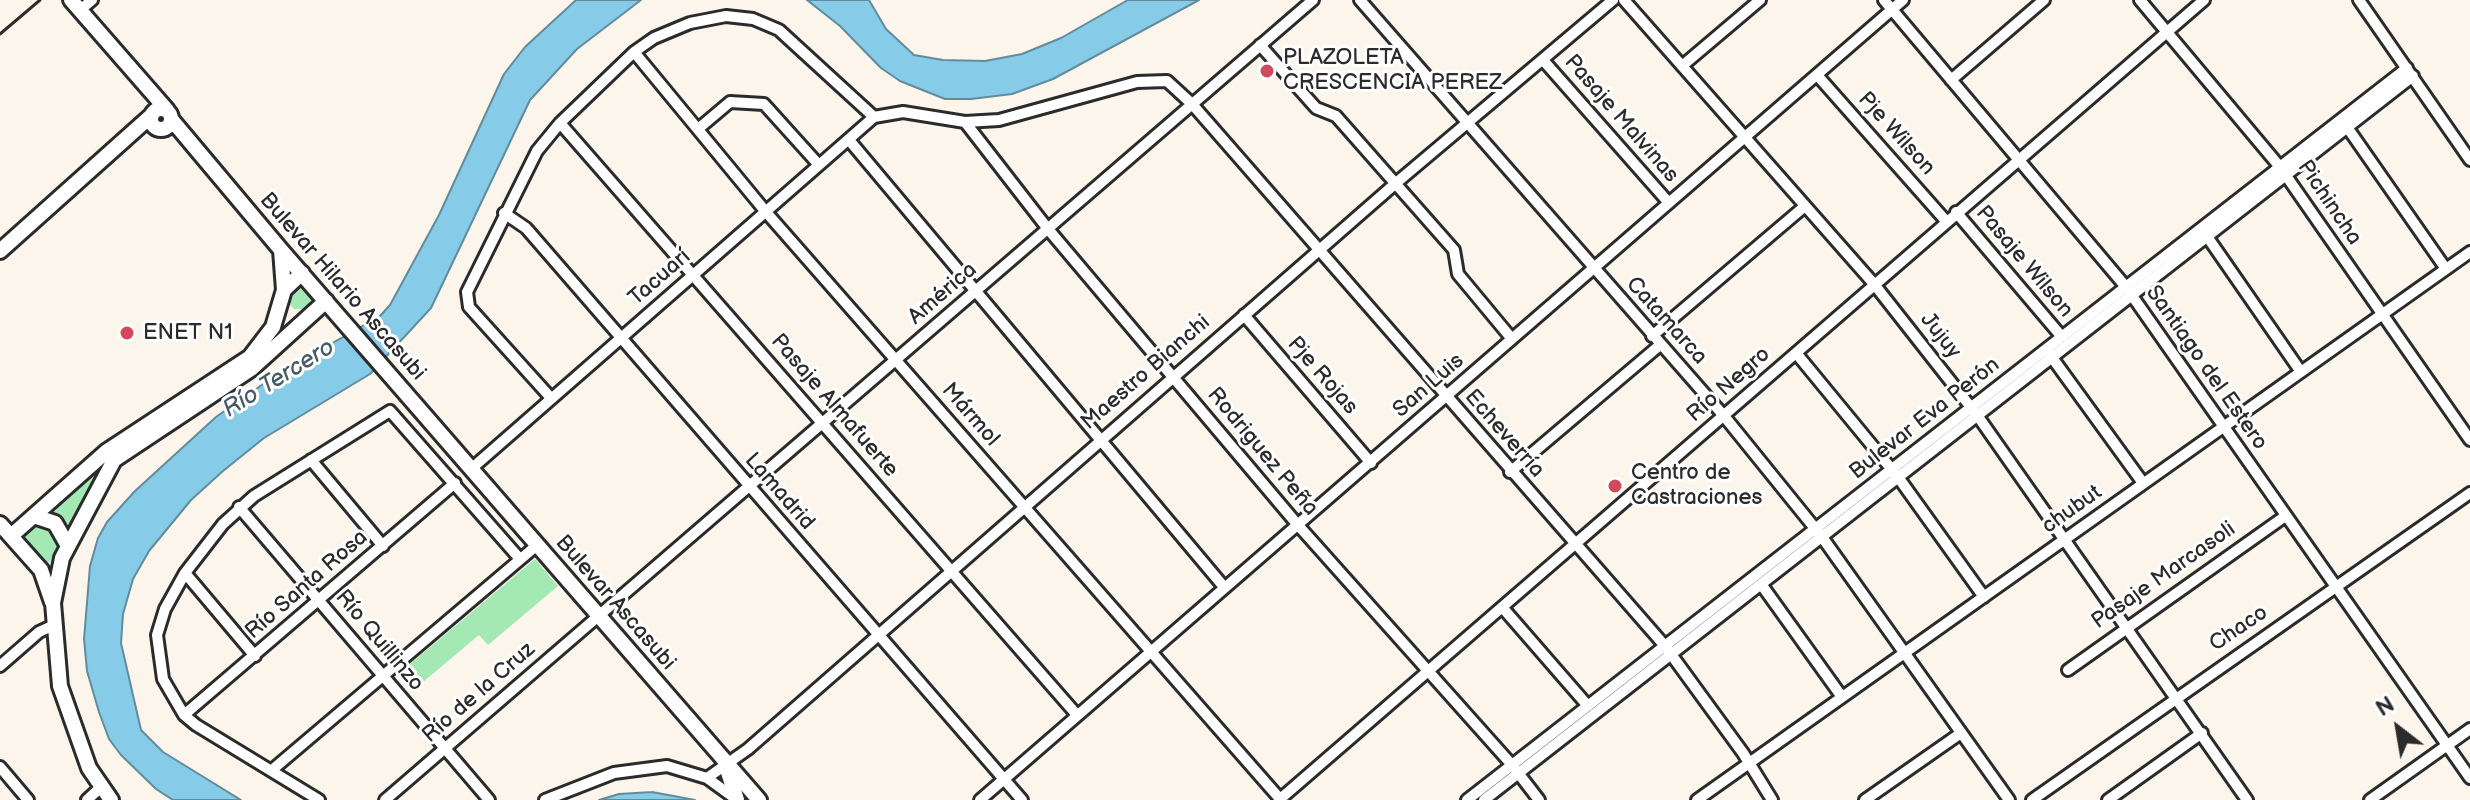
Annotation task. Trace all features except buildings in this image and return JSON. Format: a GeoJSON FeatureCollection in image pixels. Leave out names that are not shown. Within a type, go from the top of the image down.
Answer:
{"type":"FeatureCollection","features":[{"type":"Feature","properties":{"kind":"main road","name":"Bulevar Hilario Ascasubi"},"geometry":{"type":"LineString","coordinates":[[75,5],[163,117],[471,469]]}},
{"type":"Feature","properties":{"kind":"main road"},"geometry":{"type":"LineString","coordinates":[[0,251],[140,129],[163,117]]}},
{"type":"Feature","properties":{"kind":"main road"},"geometry":{"type":"LineString","coordinates":[[281,250],[282,298],[306,318]]}},
{"type":"Feature","properties":{"kind":"main road"},"geometry":{"type":"LineString","coordinates":[[11,536],[107,451],[250,357],[267,337],[282,298],[302,273]]}},
{"type":"Feature","properties":{"kind":"main road"},"geometry":{"type":"LineString","coordinates":[[111,800],[100,788],[67,714],[55,658],[53,603],[59,568],[68,546],[114,460],[251,369],[326,301]]}},
{"type":"Feature","properties":{"kind":"main road","name":"Bulevar Ascasubi"},"geometry":{"type":"LineString","coordinates":[[471,469],[726,766]]}},
{"type":"Feature","properties":{"kind":"main road"},"geometry":{"type":"LineString","coordinates":[[34,516],[55,523],[68,546]]}},
{"type":"Feature","properties":{"kind":"main road"},"geometry":{"type":"LineString","coordinates":[[0,524],[41,570],[53,603]]}},
{"type":"Feature","properties":{"kind":"main road"},"geometry":{"type":"LineString","coordinates":[[41,570],[59,568]]}},
{"type":"Feature","properties":{"kind":"main road"},"geometry":{"type":"LineString","coordinates":[[726,766],[737,800]]}},
{"type":"Feature","properties":{"kind":"main road"},"geometry":{"type":"LineString","coordinates":[[726,766],[759,800]]}},
{"type":"Feature","properties":{"kind":"street"},"geometry":{"type":"LineString","coordinates":[[75,5],[92,0]]}},
{"type":"Feature","properties":{"kind":"street","name":"América"},"geometry":{"type":"LineString","coordinates":[[598,617],[1313,0]]}},
{"type":"Feature","properties":{"kind":"street","name":"Catamarca"},"geometry":{"type":"LineString","coordinates":[[1360,0],[1466,125],[1724,416],[1819,533],[2009,800]]}},
{"type":"Feature","properties":{"kind":"street","name":"Maestro Bianchi"},"geometry":{"type":"LineString","coordinates":[[707,778],[726,766],[1396,183],[1613,0]]}},
{"type":"Feature","properties":{"kind":"street","name":"Jujuy"},"geometry":{"type":"LineString","coordinates":[[1624,0],[1874,284],[1974,412],[2247,800]]}},
{"type":"Feature","properties":{"kind":"street"},"geometry":{"type":"LineString","coordinates":[[1682,66],[1760,0]]}},
{"type":"Feature","properties":{"kind":"street","name":"Santiago del Estero"},"geometry":{"type":"LineString","coordinates":[[1884,0],[2129,291],[2284,517],[2470,778]]}},
{"type":"Feature","properties":{"kind":"street","name":"San Luis"},"geometry":{"type":"LineString","coordinates":[[980,800],[1903,0]]}},
{"type":"Feature","properties":{"kind":"street"},"geometry":{"type":"LineString","coordinates":[[1951,80],[2044,0]]}},
{"type":"Feature","properties":{"kind":"street","name":"Pichincha"},"geometry":{"type":"LineString","coordinates":[[2140,0],[2282,172],[2470,440]]}},
{"type":"Feature","properties":{"kind":"street","name":"Río Negro"},"geometry":{"type":"LineString","coordinates":[[1280,800],[2204,0]]}},
{"type":"Feature","properties":{"kind":"street"},"geometry":{"type":"LineString","coordinates":[[2359,0],[2470,160]]}},
{"type":"Feature","properties":{"kind":"street"},"geometry":{"type":"LineString","coordinates":[[551,398],[469,307],[466,299],[504,213],[537,151],[560,123],[634,52],[654,38],[690,23],[726,16],[753,19],[779,30],[874,117]]}},
{"type":"Feature","properties":{"kind":"street"},"geometry":{"type":"LineString","coordinates":[[1260,45],[1316,108],[1336,116],[1454,250],[1458,274],[1512,339]]}},
{"type":"Feature","properties":{"kind":"street","name":"Mármol"},"geometry":{"type":"LineString","coordinates":[[634,52],[766,212],[1280,800]]}},
{"type":"Feature","properties":{"kind":"street","name":"Pasaje Malvinas"},"geometry":{"type":"LineString","coordinates":[[1543,60],[1669,203]]}},
{"type":"Feature","properties":{"kind":"street","name":"Bulevar Eva Perón"},"geometry":{"type":"LineString","coordinates":[[2282,172],[2347,127],[2410,72]]}},
{"type":"Feature","properties":{"kind":"street","name":"Bulevar Eva Perón"},"geometry":{"type":"LineString","coordinates":[[1467,800],[1515,769],[2410,72]]}},
{"type":"Feature","properties":{"kind":"street","name":"Pje Wilson"},"geometry":{"type":"LineString","coordinates":[[1817,75],[1946,221]]}},
{"type":"Feature","properties":{"kind":"street","name":"Echeverría"},"geometry":{"type":"LineString","coordinates":[[874,117],[903,112],[965,122],[999,120],[1158,79],[1167,81],[1192,104],[1668,650],[1772,800]]}},
{"type":"Feature","properties":{"kind":"street"},"geometry":{"type":"LineString","coordinates":[[698,129],[730,102],[764,104],[819,165]]}},
{"type":"Feature","properties":{"kind":"street","name":"Tacuarí"},"geometry":{"type":"LineString","coordinates":[[471,469],[874,117]]}},
{"type":"Feature","properties":{"kind":"street","name":"Rodriguez Peña"},"geometry":{"type":"LineString","coordinates":[[965,122],[1048,229],[1297,524],[1539,800]]}},
{"type":"Feature","properties":{"kind":"street","name":"Pasaje Almafuerte"},"geometry":{"type":"LineString","coordinates":[[560,123],[1077,715]]}},
{"type":"Feature","properties":{"kind":"street"},"geometry":{"type":"LineString","coordinates":[[2347,127],[2446,269]]}},
{"type":"Feature","properties":{"kind":"street"},"geometry":{"type":"LineString","coordinates":[[849,140],[1224,587]]}},
{"type":"Feature","properties":{"kind":"street"},"geometry":{"type":"LineString","coordinates":[[1652,336],[1805,206]]}},
{"type":"Feature","properties":{"kind":"street","name":"Pasaje Wilson"},"geometry":{"type":"LineString","coordinates":[[1956,212],[2062,337]]}},
{"type":"Feature","properties":{"kind":"street","name":"Lamadrid"},"geometry":{"type":"LineString","coordinates":[[504,213],[526,228],[1022,800]]}},
{"type":"Feature","properties":{"kind":"street"},"geometry":{"type":"LineString","coordinates":[[2204,232],[2301,372]]}},
{"type":"Feature","properties":{"kind":"street","name":"chubut"},"geometry":{"type":"LineString","coordinates":[[1697,800],[2470,252]]}},
{"type":"Feature","properties":{"kind":"street","name":"Bulevar Eva Perón"},"geometry":{"type":"LineString","coordinates":[[2049,354],[2062,337],[2129,291]]}},
{"type":"Feature","properties":{"kind":"street","name":"Pje Rojas"},"geometry":{"type":"LineString","coordinates":[[1244,315],[1371,463]]}},
{"type":"Feature","properties":{"kind":"street"},"geometry":{"type":"LineString","coordinates":[[1510,472],[1660,345]]}},
{"type":"Feature","properties":{"kind":"street"},"geometry":{"type":"LineString","coordinates":[[1796,353],[1895,473],[1984,597]]}},
{"type":"Feature","properties":{"kind":"street"},"geometry":{"type":"LineString","coordinates":[[2049,354],[2143,483]]}},
{"type":"Feature","properties":{"kind":"street","name":"Bulevar Hilario Ascasubi"},"geometry":{"type":"LineString","coordinates":[[311,460],[390,411],[520,559]]}},
{"type":"Feature","properties":{"kind":"street"},"geometry":{"type":"LineString","coordinates":[[319,800],[184,715],[163,679],[157,635],[165,609],[185,573],[239,507],[311,460],[383,546]]}},
{"type":"Feature","properties":{"kind":"street","name":"Río Santa Rosa"},"geometry":{"type":"LineString","coordinates":[[184,715],[455,483]]}},
{"type":"Feature","properties":{"kind":"street","name":"Chaco"},"geometry":{"type":"LineString","coordinates":[[2032,800],[2176,696],[2470,493]]}},
{"type":"Feature","properties":{"kind":"street","name":"Río Quillinzo"},"geometry":{"type":"LineString","coordinates":[[239,507],[489,800]]}},
{"type":"Feature","properties":{"kind":"street","name":"Pasaje Marcasoli"},"geometry":{"type":"LineString","coordinates":[[2068,670],[2284,517]]}},
{"type":"Feature","properties":{"kind":"street","name":"Bulevar Eva Perón"},"geometry":{"type":"LineString","coordinates":[[1484,800],[1588,706],[1761,584],[1819,533]]}},
{"type":"Feature","properties":{"kind":"street"},"geometry":{"type":"LineString","coordinates":[[272,770],[536,546]]}},
{"type":"Feature","properties":{"kind":"street"},"geometry":{"type":"LineString","coordinates":[[185,573],[255,656]]}},
{"type":"Feature","properties":{"kind":"street"},"geometry":{"type":"LineString","coordinates":[[1761,584],[1842,697]]}},
{"type":"Feature","properties":{"kind":"street"},"geometry":{"type":"LineString","coordinates":[[1502,607],[1588,706]]}},
{"type":"Feature","properties":{"kind":"street","name":"Río de la Cruz"},"geometry":{"type":"LineString","coordinates":[[385,800],[598,617]]}},
{"type":"Feature","properties":{"kind":"street"},"geometry":{"type":"LineString","coordinates":[[0,666],[39,632],[54,625]]}},
{"type":"Feature","properties":{"kind":"street"},"geometry":{"type":"LineString","coordinates":[[2370,800],[2470,729]]}},
{"type":"Feature","properties":{"kind":"street"},"geometry":{"type":"LineString","coordinates":[[1865,800],[1961,733]]}},
{"type":"Feature","properties":{"kind":"street"},"geometry":{"type":"LineString","coordinates":[[2108,800],[2202,733]]}},
{"type":"Feature","properties":{"kind":"street"},"geometry":{"type":"LineString","coordinates":[[545,800],[581,782],[667,766],[707,778],[737,800]]}},
{"type":"Feature","properties":{"kind":"street"},"geometry":{"type":"LineString","coordinates":[[0,767],[28,800]]}},
{"type":"Feature","properties":{"kind":"street"},"geometry":{"type":"LineString","coordinates":[[87,800],[100,788]]}},
{"type":"Feature","properties":{"kind":"green space"},"geometry":{"type":"Polygon","coordinates":[[[299,283],[313,300],[304,309],[294,309],[288,302],[287,294],[299,283]]]}},
{"type":"Feature","properties":{"kind":"green space"},"geometry":{"type":"Polygon","coordinates":[[[104,461],[106,464],[68,531],[59,519],[46,511],[104,461]]]}},
{"type":"Feature","properties":{"kind":"green space"},"geometry":{"type":"Polygon","coordinates":[[[35,523],[54,528],[59,537],[60,546],[49,563],[32,552],[22,539],[24,531],[35,523]]]}},
{"type":"Feature","properties":{"kind":"green space"},"geometry":{"type":"Polygon","coordinates":[[[535,559],[558,586],[488,645],[479,635],[411,692],[397,675],[535,559]]]}},
{"type":"Feature","properties":{"kind":"water","name":"Río Tercero"},"geometry":{"type":"Polygon","coordinates":[[[576,0],[641,0],[577,49],[530,100],[431,308],[370,374],[264,438],[191,500],[149,551],[133,579],[123,614],[121,643],[141,730],[163,752],[241,800],[173,800],[156,789],[109,739],[87,671],[84,639],[90,566],[98,538],[107,522],[135,491],[216,417],[276,375],[380,316],[390,305],[439,215],[504,74],[525,47],[576,0]]]}},
{"type":"Feature","properties":{"kind":"water"},"geometry":{"type":"Polygon","coordinates":[[[807,0],[869,0],[886,29],[914,55],[943,60],[985,61],[1022,54],[1061,38],[1128,0],[1199,0],[1053,79],[1012,94],[945,99],[900,81],[881,68],[840,26],[807,0]]]}},
{"type":"Feature","properties":{"kind":"water"},"geometry":{"type":"Polygon","coordinates":[[[652,792],[695,800],[599,800],[619,794],[652,792]]]}},
{"type":"Feature","properties":{"kind":"railway"},"geometry":{"type":"LineString","coordinates":[[0,34],[40,0]]}},
{"type":"Feature","properties":{"kind":"place","name":"PLAZOLETA CRESCENCIA PEREZ"},"geometry":{"type":"Point","coordinates":[1267,71]}},
{"type":"Feature","properties":{"kind":"place","name":"ENET N1"},"geometry":{"type":"Point","coordinates":[127,333]}},
{"type":"Feature","properties":{"kind":"place","name":"Centro de Castraciones"},"geometry":{"type":"Point","coordinates":[1615,486]}}]}
